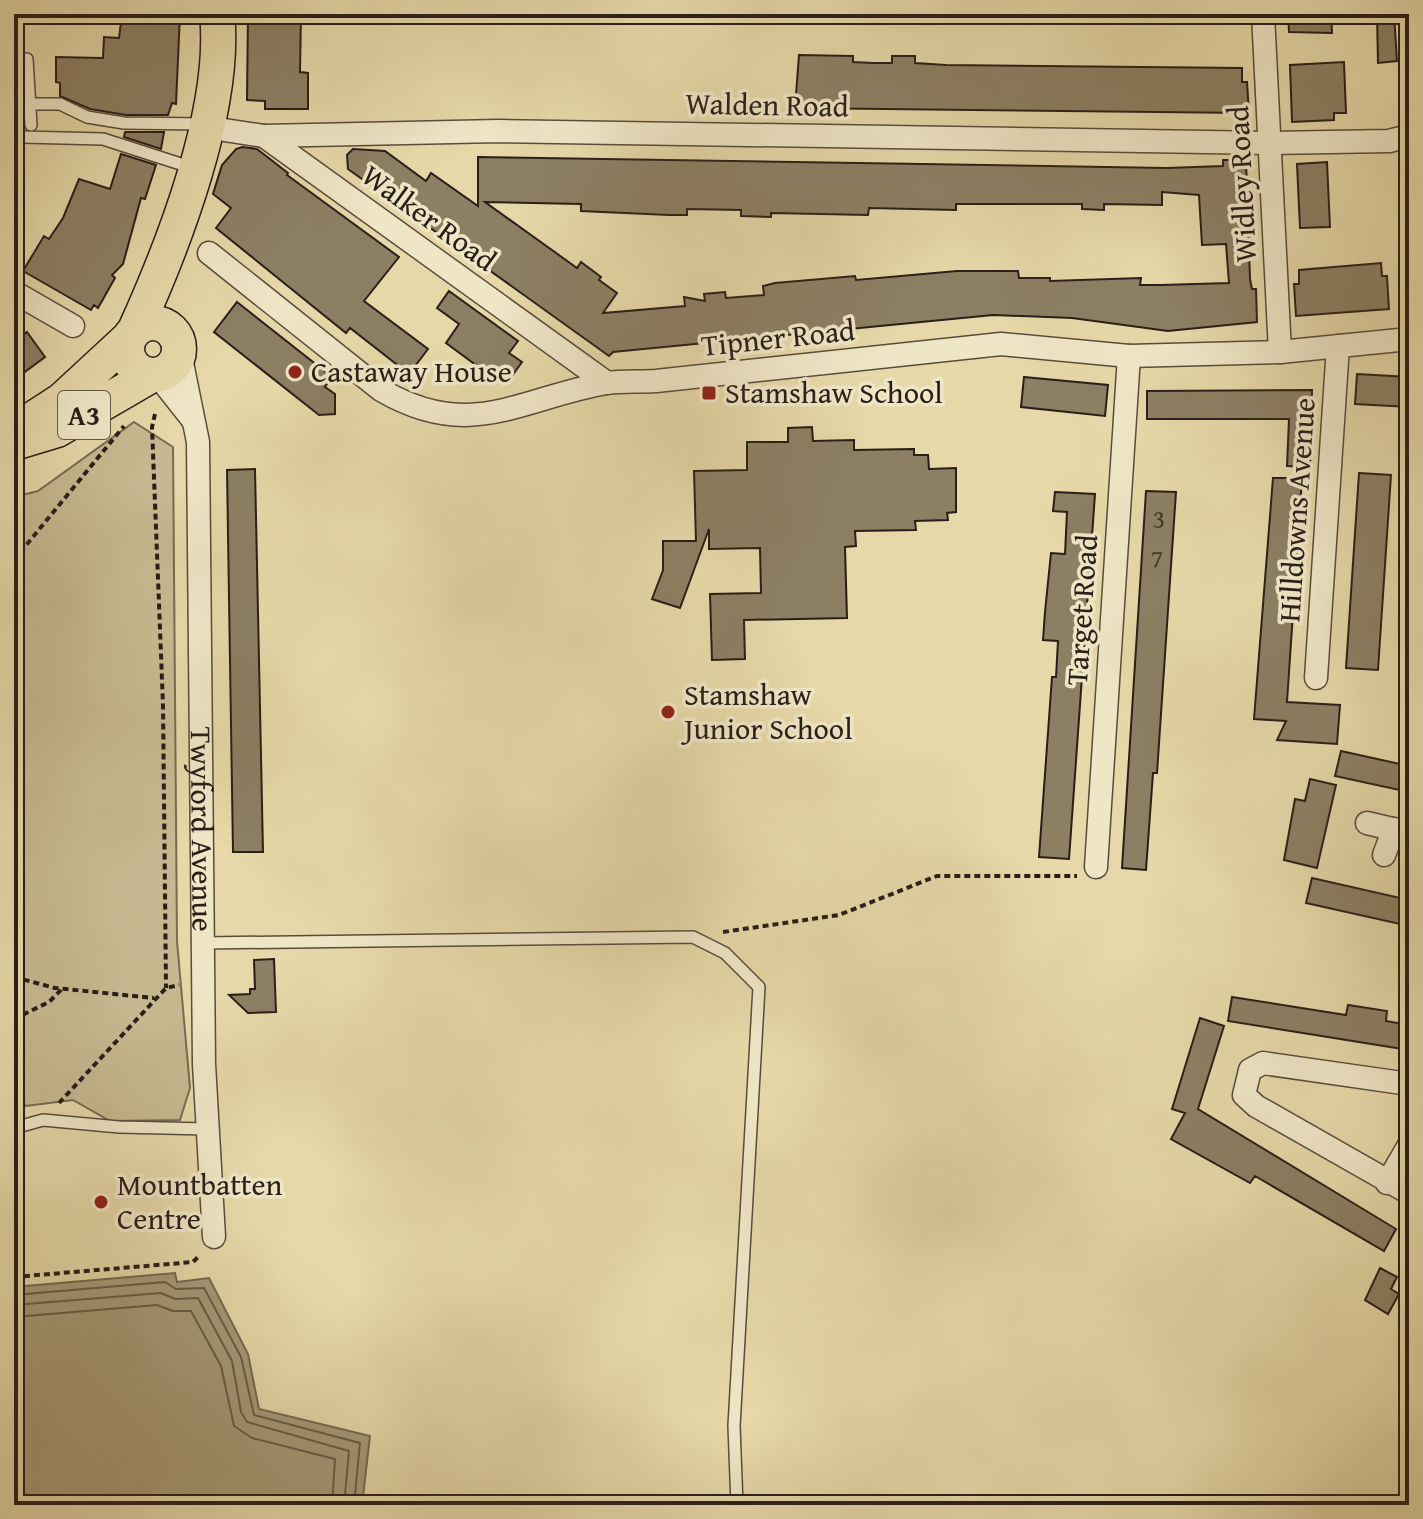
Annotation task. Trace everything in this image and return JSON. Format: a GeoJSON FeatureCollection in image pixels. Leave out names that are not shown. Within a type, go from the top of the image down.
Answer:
{"type":"FeatureCollection","features":[{"type":"Feature","properties":{"kind":"main road","name":"A3"},"geometry":{"type":"LineString","coordinates":[[14,429],[47,412],[132,334],[173,246],[206,126],[215,87],[219,17]]}},
{"type":"Feature","properties":{"kind":"main road","name":"A3"},"geometry":{"type":"LineString","coordinates":[[14,443],[57,430],[166,361],[173,246]]}},
{"type":"Feature","properties":{"kind":"main road"},"geometry":{"type":"LineString","coordinates":[[159,323],[166,361],[130,362],[132,334],[142,325],[159,323]]}},
{"type":"Feature","properties":{"kind":"street","name":"Widley Road"},"geometry":{"type":"LineString","coordinates":[[1263,14],[1280,352]]}},
{"type":"Feature","properties":{"kind":"street","name":"Walker Road"},"geometry":{"type":"LineString","coordinates":[[206,126],[264,136],[607,383]]}},
{"type":"Feature","properties":{"kind":"street","name":"Walden Road"},"geometry":{"type":"LineString","coordinates":[[264,136],[499,131],[1269,143],[1389,141],[1409,136]]}},
{"type":"Feature","properties":{"kind":"street","name":"Tipner Road"},"geometry":{"type":"LineString","coordinates":[[209,253],[381,390],[407,405],[465,417],[505,411],[607,383],[656,381],[1001,344],[1129,356],[1280,352],[1409,339]]}},
{"type":"Feature","properties":{"kind":"street"},"geometry":{"type":"LineString","coordinates":[[14,292],[73,326]]}},
{"type":"Feature","properties":{"kind":"street","name":"Hilldowns Avenue"},"geometry":{"type":"LineString","coordinates":[[1316,678],[1338,346]]}},
{"type":"Feature","properties":{"kind":"street","name":"Target Road"},"geometry":{"type":"LineString","coordinates":[[1096,867],[1129,356]]}},
{"type":"Feature","properties":{"kind":"street","name":"Twyford Avenue"},"geometry":{"type":"LineString","coordinates":[[166,361],[195,423],[203,943],[214,1237]]}},
{"type":"Feature","properties":{"kind":"street"},"geometry":{"type":"LineString","coordinates":[[166,361],[195,423]]}},
{"type":"Feature","properties":{"kind":"street"},"geometry":{"type":"LineString","coordinates":[[1367,823],[1402,831],[1384,855]]}},
{"type":"Feature","properties":{"kind":"street"},"geometry":{"type":"LineString","coordinates":[[1409,1084],[1263,1063],[1250,1070],[1245,1080],[1244,1095],[1256,1106],[1409,1193]]}},
{"type":"Feature","properties":{"kind":"street"},"geometry":{"type":"LineString","coordinates":[[1387,1183],[1409,1145]]}},
{"type":"Feature","properties":{"kind":"lane"},"geometry":{"type":"LineString","coordinates":[[27,59],[31,125]]}},
{"type":"Feature","properties":{"kind":"lane"},"geometry":{"type":"LineString","coordinates":[[29,104],[60,104],[87,117],[124,123],[206,126]]}},
{"type":"Feature","properties":{"kind":"lane"},"geometry":{"type":"LineString","coordinates":[[22,137],[103,139],[194,168]]}},
{"type":"Feature","properties":{"kind":"lane"},"geometry":{"type":"LineString","coordinates":[[203,943],[693,937],[725,953],[759,987],[734,1426],[737,1505]]}},
{"type":"Feature","properties":{"kind":"lane"},"geometry":{"type":"LineString","coordinates":[[14,1128],[43,1120],[119,1127],[208,1129]]}},
{"type":"Feature","properties":{"kind":"path"},"geometry":{"type":"LineString","coordinates":[[155,414],[152,427],[163,705],[166,988]]}},
{"type":"Feature","properties":{"kind":"path"},"geometry":{"type":"LineString","coordinates":[[14,560],[126,424]]}},
{"type":"Feature","properties":{"kind":"path"},"geometry":{"type":"LineString","coordinates":[[693,937],[839,915],[937,876],[1081,876],[1095,873],[1096,867]]}},
{"type":"Feature","properties":{"kind":"path"},"geometry":{"type":"LineString","coordinates":[[14,977],[62,989],[156,998]]}},
{"type":"Feature","properties":{"kind":"path"},"geometry":{"type":"LineString","coordinates":[[43,1120],[166,988],[188,984]]}},
{"type":"Feature","properties":{"kind":"path"},"geometry":{"type":"LineString","coordinates":[[14,1019],[49,1002],[62,989]]}},
{"type":"Feature","properties":{"kind":"path"},"geometry":{"type":"LineString","coordinates":[[14,1277],[193,1262]]}},
{"type":"Feature","properties":{"kind":"shaded area"},"geometry":{"type":"Polygon","coordinates":[[[134,422],[173,447],[177,941],[190,1088],[180,1120],[110,1121],[73,1100],[26,1106],[14,1091],[14,497],[38,491],[134,422]]]}},
{"type":"Feature","properties":{"kind":"water"},"geometry":{"type":"Polygon","coordinates":[[[175,1273],[177,1282],[209,1278],[248,1354],[259,1409],[370,1436],[362,1505],[14,1505],[14,1287],[175,1273]]]}},
{"type":"Feature","properties":{"kind":"building"},"geometry":{"type":"Polygon","coordinates":[[[122,14],[180,14],[176,104],[172,103],[168,115],[126,115],[90,109],[60,96],[60,83],[56,82],[56,57],[103,58],[104,37],[119,38],[122,14]]]}},
{"type":"Feature","properties":{"kind":"building"},"geometry":{"type":"Polygon","coordinates":[[[248,14],[301,14],[300,72],[308,73],[308,109],[265,109],[265,101],[247,100],[248,14]]]}},
{"type":"Feature","properties":{"kind":"building"},"geometry":{"type":"Polygon","coordinates":[[[1288,14],[1331,14],[1332,33],[1289,32],[1288,14]]]}},
{"type":"Feature","properties":{"kind":"building"},"geometry":{"type":"Polygon","coordinates":[[[1377,14],[1394,14],[1397,61],[1378,63],[1377,14]]]}},
{"type":"Feature","properties":{"kind":"building"},"geometry":{"type":"Polygon","coordinates":[[[799,55],[853,56],[853,62],[873,63],[892,63],[892,56],[915,56],[915,63],[946,65],[1242,68],[1242,82],[1247,82],[1249,113],[795,108],[799,55]]]}},
{"type":"Feature","properties":{"kind":"building"},"geometry":{"type":"Polygon","coordinates":[[[1344,62],[1346,113],[1334,113],[1334,120],[1292,122],[1290,65],[1344,62]]]}},
{"type":"Feature","properties":{"kind":"building"},"geometry":{"type":"Polygon","coordinates":[[[125,132],[164,132],[161,149],[124,137],[125,132]]]}},
{"type":"Feature","properties":{"kind":"building"},"geometry":{"type":"Polygon","coordinates":[[[236,149],[257,149],[287,175],[399,257],[364,301],[428,349],[409,374],[350,328],[346,333],[216,228],[231,208],[213,194],[222,165],[236,149]]]}},
{"type":"Feature","properties":{"kind":"building"},"geometry":{"type":"Polygon","coordinates":[[[353,149],[385,151],[426,181],[431,173],[478,206],[478,157],[1167,168],[1223,166],[1223,160],[1246,160],[1250,279],[1252,289],[1256,289],[1257,322],[1168,331],[1072,318],[993,315],[613,352],[609,356],[348,169],[347,155],[353,149]],[[1162,192],[1162,205],[1104,204],[1104,210],[1082,209],[1082,204],[956,204],[956,210],[869,208],[868,215],[771,213],[771,217],[741,216],[741,210],[687,209],[687,215],[669,215],[581,211],[581,204],[485,202],[577,268],[581,262],[601,277],[599,280],[617,293],[603,313],[685,306],[684,297],[705,301],[704,294],[725,292],[726,298],[764,295],[763,286],[775,283],[957,271],[1018,271],[1019,278],[1050,278],[1050,281],[1141,278],[1140,285],[1229,283],[1226,244],[1202,245],[1199,195],[1162,192]]]}},
{"type":"Feature","properties":{"kind":"building"},"geometry":{"type":"Polygon","coordinates":[[[121,154],[156,165],[145,199],[141,198],[123,264],[112,275],[115,278],[98,308],[94,305],[91,310],[23,271],[44,236],[49,239],[63,218],[79,179],[110,189],[121,154]]]}},
{"type":"Feature","properties":{"kind":"building"},"geometry":{"type":"Polygon","coordinates":[[[1327,162],[1330,227],[1300,228],[1297,164],[1327,162]]]}},
{"type":"Feature","properties":{"kind":"building"},"geometry":{"type":"Polygon","coordinates":[[[1381,263],[1382,276],[1387,276],[1389,309],[1296,316],[1294,284],[1299,284],[1299,270],[1381,263]]]}},
{"type":"Feature","properties":{"kind":"building"},"geometry":{"type":"Polygon","coordinates":[[[449,291],[518,341],[509,353],[522,362],[510,379],[502,374],[499,378],[482,365],[480,368],[446,343],[459,324],[437,308],[449,291]]]}},
{"type":"Feature","properties":{"kind":"building"},"geometry":{"type":"Polygon","coordinates":[[[237,302],[332,377],[325,387],[335,394],[335,414],[319,415],[214,332],[237,302]]]}},
{"type":"Feature","properties":{"kind":"building"},"geometry":{"type":"Polygon","coordinates":[[[27,332],[45,357],[14,380],[14,341],[27,332]]]}},
{"type":"Feature","properties":{"kind":"building"},"geometry":{"type":"Polygon","coordinates":[[[1357,374],[1409,377],[1409,407],[1355,404],[1357,374]]]}},
{"type":"Feature","properties":{"kind":"building"},"geometry":{"type":"Polygon","coordinates":[[[1024,377],[1108,385],[1105,416],[1021,407],[1024,377]]]}},
{"type":"Feature","properties":{"kind":"building"},"geometry":{"type":"Polygon","coordinates":[[[1312,390],[1310,467],[1287,466],[1289,419],[1147,419],[1147,391],[1312,390]]]}},
{"type":"Feature","properties":{"kind":"building"},"geometry":{"type":"Polygon","coordinates":[[[812,427],[813,441],[854,440],[854,450],[914,449],[914,455],[928,455],[929,469],[956,468],[956,512],[947,513],[948,520],[915,521],[916,530],[855,531],[856,546],[845,547],[847,618],[744,620],[745,659],[712,660],[710,594],[761,593],[760,548],[709,549],[709,529],[680,608],[652,599],[663,570],[663,541],[696,541],[694,471],[747,470],[747,442],[788,442],[788,428],[812,427]]]}},
{"type":"Feature","properties":{"kind":"building"},"geometry":{"type":"Polygon","coordinates":[[[255,469],[263,852],[233,852],[227,470],[255,469]]]}},
{"type":"Feature","properties":{"kind":"building"},"geometry":{"type":"Polygon","coordinates":[[[1359,473],[1391,475],[1378,670],[1346,668],[1359,473]]]}},
{"type":"Feature","properties":{"kind":"building"},"geometry":{"type":"Polygon","coordinates":[[[1273,478],[1302,478],[1287,702],[1340,705],[1337,744],[1277,740],[1286,721],[1254,719],[1273,478]]]}},
{"type":"Feature","properties":{"kind":"building"},"geometry":{"type":"Polygon","coordinates":[[[1146,491],[1176,492],[1157,773],[1153,773],[1146,870],[1122,868],[1146,491]]]}},
{"type":"Feature","properties":{"kind":"building"},"geometry":{"type":"Polygon","coordinates":[[[1055,492],[1095,494],[1069,859],[1039,857],[1052,677],[1056,677],[1058,641],[1043,640],[1045,612],[1051,553],[1065,554],[1067,512],[1053,511],[1055,492]]]}},
{"type":"Feature","properties":{"kind":"building"},"geometry":{"type":"Polygon","coordinates":[[[1341,751],[1409,766],[1409,792],[1335,776],[1341,751]]]}},
{"type":"Feature","properties":{"kind":"building"},"geometry":{"type":"Polygon","coordinates":[[[1310,779],[1336,785],[1317,868],[1284,860],[1295,799],[1305,801],[1310,779]]]}},
{"type":"Feature","properties":{"kind":"building"},"geometry":{"type":"Polygon","coordinates":[[[1312,878],[1409,900],[1409,926],[1306,903],[1312,878]]]}},
{"type":"Feature","properties":{"kind":"building"},"geometry":{"type":"Polygon","coordinates":[[[274,959],[276,1012],[248,1013],[229,995],[250,994],[250,989],[255,989],[254,960],[274,959]]]}},
{"type":"Feature","properties":{"kind":"building"},"geometry":{"type":"Polygon","coordinates":[[[1232,997],[1346,1015],[1348,1005],[1387,1011],[1386,1021],[1409,1025],[1409,1050],[1228,1021],[1232,997]]]}},
{"type":"Feature","properties":{"kind":"building"},"geometry":{"type":"Polygon","coordinates":[[[1200,1018],[1224,1026],[1198,1109],[1396,1229],[1384,1251],[1255,1176],[1250,1183],[1171,1139],[1185,1113],[1172,1109],[1200,1018]]]}},
{"type":"Feature","properties":{"kind":"building"},"geometry":{"type":"Polygon","coordinates":[[[1380,1268],[1397,1277],[1391,1289],[1399,1294],[1388,1314],[1365,1300],[1380,1268]]]}},
{"type":"Feature","properties":{"kind":"place","name":"Castaway House"},"geometry":{"type":"Point","coordinates":[295,372]}},
{"type":"Feature","properties":{"kind":"place","name":"Stamshaw School"},"geometry":{"type":"Point","coordinates":[709,393]}},
{"type":"Feature","properties":{"kind":"place","name":"Stamshaw Junior School"},"geometry":{"type":"Point","coordinates":[668,712]}},
{"type":"Feature","properties":{"kind":"place","name":"Mountbatten Centre"},"geometry":{"type":"Point","coordinates":[101,1202]}}]}
